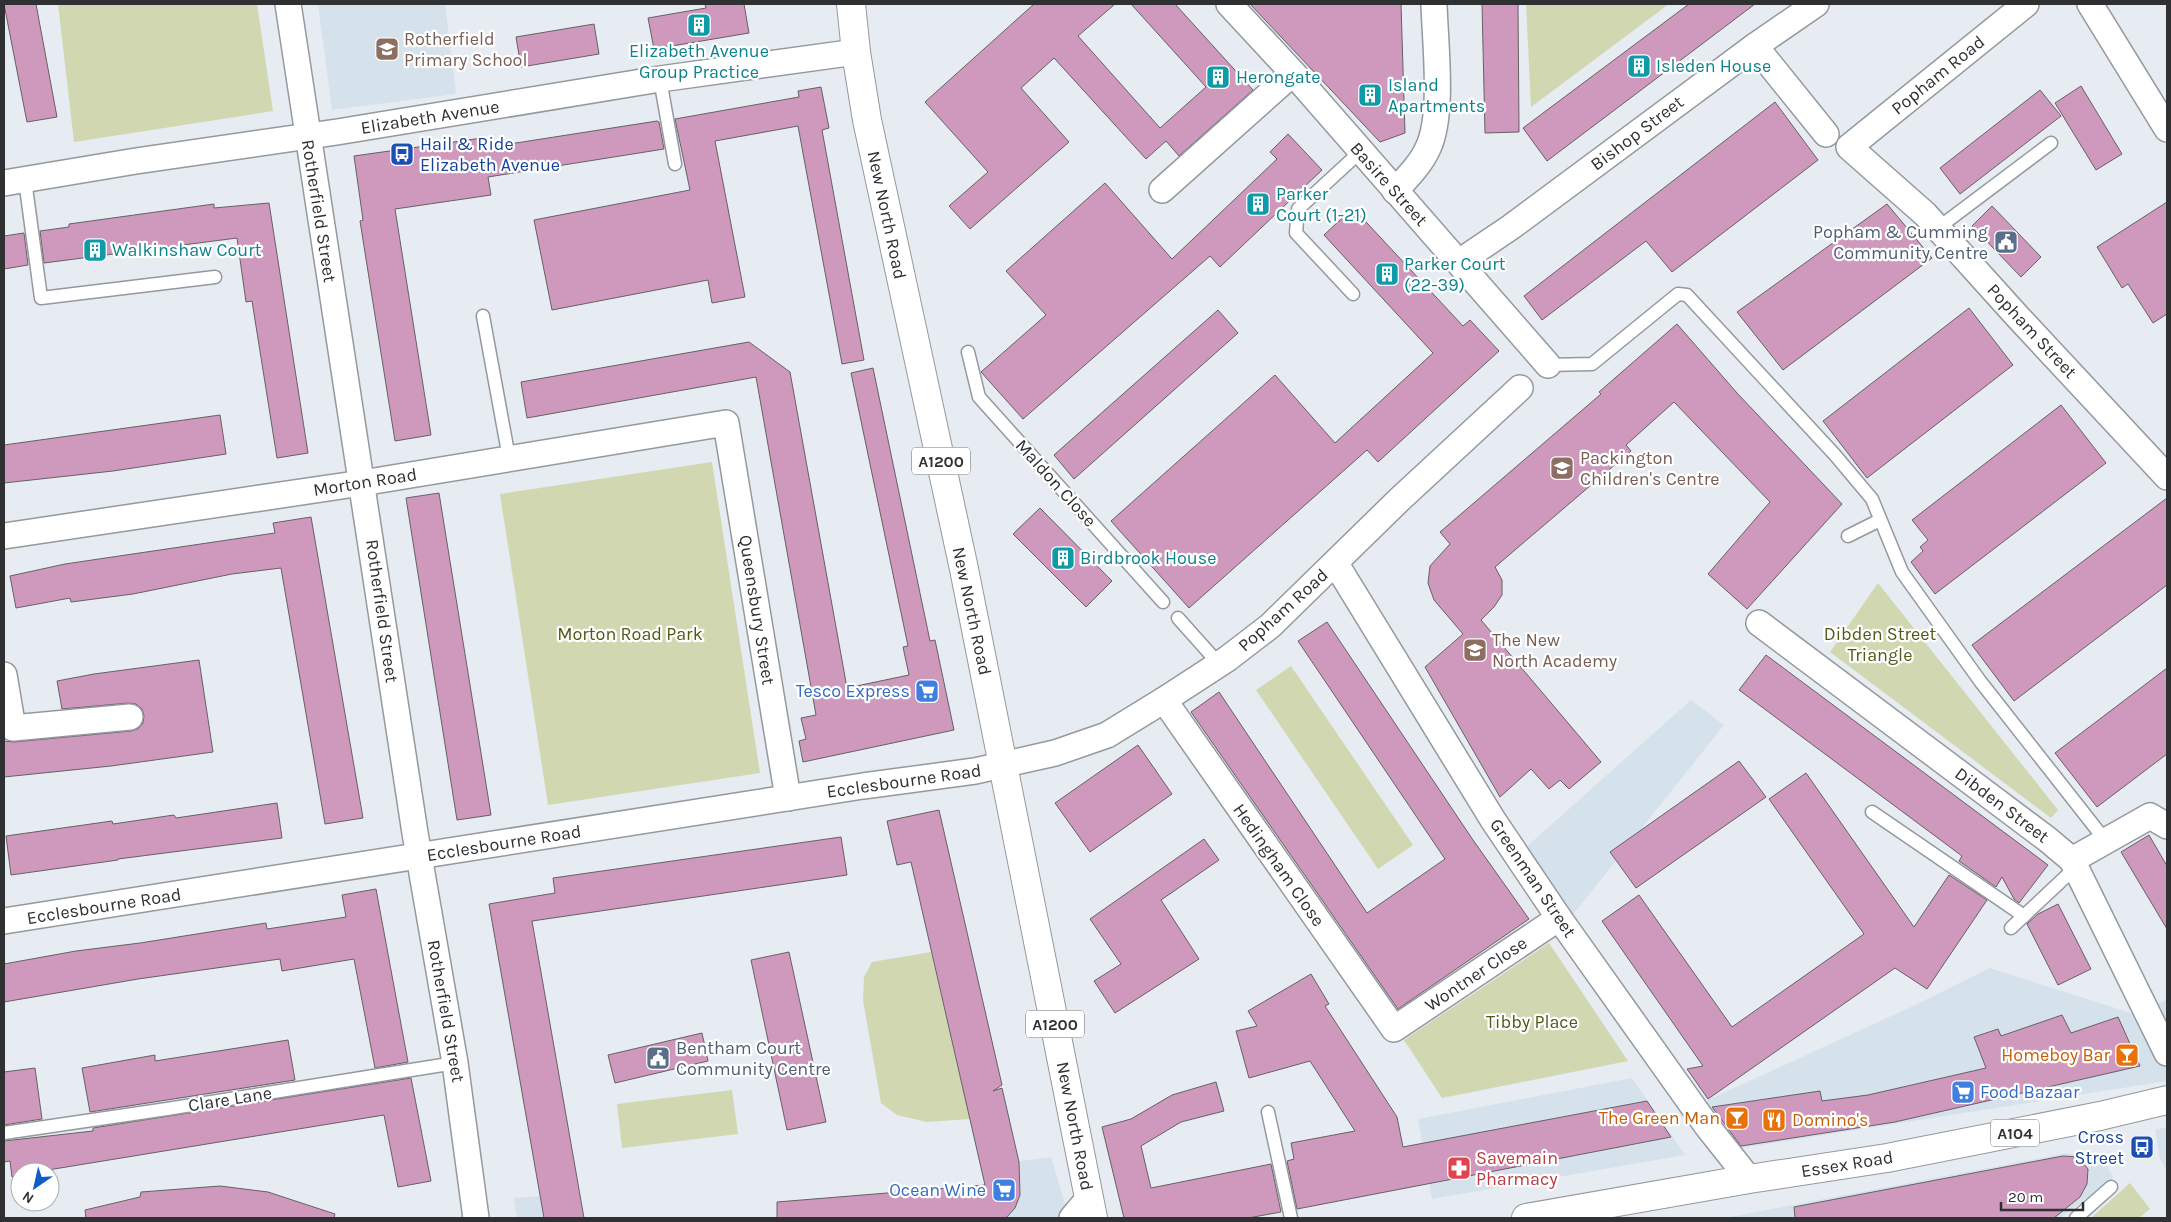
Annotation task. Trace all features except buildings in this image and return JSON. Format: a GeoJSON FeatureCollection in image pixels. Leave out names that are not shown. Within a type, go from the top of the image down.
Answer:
{"type":"FeatureCollection","features":[{"type":"Feature","properties":{"kind":"main road","name":"New North Road"},"geometry":{"type":"LineString","coordinates":[[851,4],[856,52],[892,241],[942,466],[1004,765],[1085,1211]]}},
{"type":"Feature","properties":{"kind":"main road","name":"Essex Road"},"geometry":{"type":"LineString","coordinates":[[1526,1218],[1749,1179],[1887,1158],[2100,1116],[2167,1100]]}},
{"type":"Feature","properties":{"kind":"street","name":"Rotherfield Street"},"geometry":{"type":"LineString","coordinates":[[288,4],[419,856],[455,1063],[476,1218]]}},
{"type":"Feature","properties":{"kind":"street","name":"Basire Street"},"geometry":{"type":"LineString","coordinates":[[1229,4],[1293,73],[1548,365]]}},
{"type":"Feature","properties":{"kind":"street"},"geometry":{"type":"LineString","coordinates":[[1395,191],[1428,149],[1435,128],[1437,108],[1434,4]]}},
{"type":"Feature","properties":{"kind":"street","name":"Bishop Street"},"geometry":{"type":"LineString","coordinates":[[1458,262],[1511,227],[1755,46],[1816,4]]}},
{"type":"Feature","properties":{"kind":"street","name":"Popham Road"},"geometry":{"type":"LineString","coordinates":[[1850,147],[2026,4]]}},
{"type":"Feature","properties":{"kind":"street"},"geometry":{"type":"LineString","coordinates":[[2090,4],[2167,128]]}},
{"type":"Feature","properties":{"kind":"street"},"geometry":{"type":"LineString","coordinates":[[1755,46],[1826,134]]}},
{"type":"Feature","properties":{"kind":"street","name":"Elizabeth Avenue"},"geometry":{"type":"LineString","coordinates":[[14,182],[136,161],[307,137],[660,79],[856,52]]}},
{"type":"Feature","properties":{"kind":"street"},"geometry":{"type":"LineString","coordinates":[[1162,190],[1293,73]]}},
{"type":"Feature","properties":{"kind":"street","name":"Popham Street"},"geometry":{"type":"LineString","coordinates":[[1850,147],[1938,228],[2167,477]]}},
{"type":"Feature","properties":{"kind":"street","name":"Popham Road"},"geometry":{"type":"LineString","coordinates":[[1004,765],[1085,744],[1107,735],[1220,664],[1270,626],[1336,564],[1400,499],[1520,388]]}},
{"type":"Feature","properties":{"kind":"street","name":"Morton Road"},"geometry":{"type":"LineString","coordinates":[[4,536],[362,483],[726,423]]}},
{"type":"Feature","properties":{"kind":"street","name":"Queensbury Street"},"geometry":{"type":"LineString","coordinates":[[726,423],[788,798]]}},
{"type":"Feature","properties":{"kind":"street","name":"Greenman Street"},"geometry":{"type":"LineString","coordinates":[[1336,564],[1489,813],[1559,918],[1708,1126],[1749,1179]]}},
{"type":"Feature","properties":{"kind":"street","name":"Dibden Street"},"geometry":{"type":"LineString","coordinates":[[1758,623],[2047,839],[2073,864],[2167,1053]]}},
{"type":"Feature","properties":{"kind":"street"},"geometry":{"type":"LineString","coordinates":[[4,675],[13,728],[130,717]]}},
{"type":"Feature","properties":{"kind":"street","name":"Hedingham Close"},"geometry":{"type":"LineString","coordinates":[[1164,700],[1394,1029]]}},
{"type":"Feature","properties":{"kind":"street","name":"Ecclesbourne Road"},"geometry":{"type":"LineString","coordinates":[[4,921],[1004,765]]}},
{"type":"Feature","properties":{"kind":"street"},"geometry":{"type":"LineString","coordinates":[[2073,864],[2105,840],[2150,816],[2167,826]]}},
{"type":"Feature","properties":{"kind":"street","name":"Wontner Close"},"geometry":{"type":"LineString","coordinates":[[1394,1029],[1559,918]]}},
{"type":"Feature","properties":{"kind":"lane"},"geometry":{"type":"LineString","coordinates":[[660,79],[675,164]]}},
{"type":"Feature","properties":{"kind":"lane"},"geometry":{"type":"LineString","coordinates":[[1938,228],[2051,143]]}},
{"type":"Feature","properties":{"kind":"lane"},"geometry":{"type":"LineString","coordinates":[[1353,294],[1296,233],[1298,209],[1360,152]]}},
{"type":"Feature","properties":{"kind":"lane"},"geometry":{"type":"LineString","coordinates":[[14,182],[41,298],[214,277]]}},
{"type":"Feature","properties":{"kind":"lane"},"geometry":{"type":"LineString","coordinates":[[1548,365],[1592,364],[1678,294],[1687,295],[1836,455],[1872,499],[1902,572],[1980,681],[2105,840]]}},
{"type":"Feature","properties":{"kind":"lane"},"geometry":{"type":"LineString","coordinates":[[483,316],[508,458]]}},
{"type":"Feature","properties":{"kind":"lane","name":"Maldon Close"},"geometry":{"type":"LineString","coordinates":[[968,352],[979,398],[1164,602]]}},
{"type":"Feature","properties":{"kind":"lane"},"geometry":{"type":"LineString","coordinates":[[1848,536],[1880,520]]}},
{"type":"Feature","properties":{"kind":"lane"},"geometry":{"type":"LineString","coordinates":[[1178,618],[1220,664]]}},
{"type":"Feature","properties":{"kind":"lane"},"geometry":{"type":"LineString","coordinates":[[1872,812],[2024,916]]}},
{"type":"Feature","properties":{"kind":"lane"},"geometry":{"type":"LineString","coordinates":[[2011,928],[2073,864]]}},
{"type":"Feature","properties":{"kind":"lane","name":"Clare Lane"},"geometry":{"type":"LineString","coordinates":[[4,1133],[167,1110],[455,1063]]}},
{"type":"Feature","properties":{"kind":"lane"},"geometry":{"type":"LineString","coordinates":[[1268,1112],[1292,1218]]}},
{"type":"Feature","properties":{"kind":"lane"},"geometry":{"type":"LineString","coordinates":[[2076,1218],[2111,1187]]}},
{"type":"Feature","properties":{"kind":"shaded area","name":"Rotherfield Primary School"},"geometry":{"type":"Polygon","coordinates":[[[318,4],[445,4],[456,94],[332,110],[318,4]]]}},
{"type":"Feature","properties":{"kind":"shaded area"},"geometry":{"type":"Polygon","coordinates":[[[1691,700],[1724,725],[1571,917],[1524,849],[1691,700]]]}},
{"type":"Feature","properties":{"kind":"shaded area"},"geometry":{"type":"Polygon","coordinates":[[[1990,968],[2131,1013],[2167,1000],[2167,1081],[1735,1149],[1706,1101],[1913,1006],[1990,968]]]}},
{"type":"Feature","properties":{"kind":"shaded area"},"geometry":{"type":"Polygon","coordinates":[[[1632,1078],[1685,1155],[1432,1199],[1418,1119],[1632,1078]]]}},
{"type":"Feature","properties":{"kind":"shaded area"},"geometry":{"type":"Polygon","coordinates":[[[2167,1127],[2167,1170],[2160,1159],[2155,1130],[2167,1127]]]}},
{"type":"Feature","properties":{"kind":"shaded area"},"geometry":{"type":"Polygon","coordinates":[[[2067,1153],[2105,1161],[2113,1178],[2060,1218],[1724,1218],[2067,1153]]]}},
{"type":"Feature","properties":{"kind":"shaded area"},"geometry":{"type":"Polygon","coordinates":[[[1051,1157],[1066,1207],[1060,1218],[773,1218],[985,1201],[984,1166],[1051,1157]]]}},
{"type":"Feature","properties":{"kind":"shaded area"},"geometry":{"type":"Polygon","coordinates":[[[560,1195],[562,1218],[517,1218],[514,1198],[560,1195]]]}},
{"type":"Feature","properties":{"kind":"green space"},"geometry":{"type":"Polygon","coordinates":[[[58,4],[257,4],[273,111],[74,142],[58,4]]]}},
{"type":"Feature","properties":{"kind":"green space"},"geometry":{"type":"Polygon","coordinates":[[[1526,4],[1669,4],[1531,107],[1526,4]]]}},
{"type":"Feature","properties":{"kind":"green space","name":"Morton Road Park"},"geometry":{"type":"Polygon","coordinates":[[[712,462],[760,773],[548,805],[500,494],[712,462]]]}},
{"type":"Feature","properties":{"kind":"green space","name":"Dibden Street Triangle"},"geometry":{"type":"Polygon","coordinates":[[[1878,583],[2058,810],[2051,818],[1830,652],[1878,583]]]}},
{"type":"Feature","properties":{"kind":"green space"},"geometry":{"type":"Polygon","coordinates":[[[1291,666],[1413,845],[1378,869],[1256,690],[1291,666]]]}},
{"type":"Feature","properties":{"kind":"green space","name":"Tibby Place"},"geometry":{"type":"Polygon","coordinates":[[[1549,943],[1628,1061],[1442,1098],[1404,1040],[1549,943]]]}},
{"type":"Feature","properties":{"kind":"green space"},"geometry":{"type":"Polygon","coordinates":[[[931,952],[970,1119],[927,1122],[897,1115],[881,1103],[863,1000],[864,977],[872,962],[931,952]]]}},
{"type":"Feature","properties":{"kind":"green space"},"geometry":{"type":"Polygon","coordinates":[[[732,1090],[738,1134],[622,1148],[617,1104],[732,1090]]]}},
{"type":"Feature","properties":{"kind":"green space"},"geometry":{"type":"Polygon","coordinates":[[[2130,1183],[2150,1209],[2139,1218],[2091,1218],[2130,1183]]]}},
{"type":"Feature","properties":{"kind":"place","name":"Elizabeth Avenue Group Practice"},"geometry":{"type":"Point","coordinates":[699,25]}},
{"type":"Feature","properties":{"kind":"place","name":"Rotherfield Primary School"},"geometry":{"type":"Point","coordinates":[387,49]}},
{"type":"Feature","properties":{"kind":"place","name":"Isleden House"},"geometry":{"type":"Point","coordinates":[1639,66]}},
{"type":"Feature","properties":{"kind":"place","name":"Herongate"},"geometry":{"type":"Point","coordinates":[1218,77]}},
{"type":"Feature","properties":{"kind":"place","name":"Island Apartments"},"geometry":{"type":"Point","coordinates":[1370,95]}},
{"type":"Feature","properties":{"kind":"place","name":"Hail & Ride Elizabeth Avenue"},"geometry":{"type":"Point","coordinates":[402,154]}},
{"type":"Feature","properties":{"kind":"place","name":"Parker Court (1-21)"},"geometry":{"type":"Point","coordinates":[1258,204]}},
{"type":"Feature","properties":{"kind":"place","name":"Popham & Cumming Community Centre"},"geometry":{"type":"Point","coordinates":[2006,242]}},
{"type":"Feature","properties":{"kind":"place","name":"Walkinshaw Court"},"geometry":{"type":"Point","coordinates":[95,250]}},
{"type":"Feature","properties":{"kind":"place","name":"Parker Court (22-39)"},"geometry":{"type":"Point","coordinates":[1387,274]}},
{"type":"Feature","properties":{"kind":"place","name":"Packington Children's Centre"},"geometry":{"type":"Point","coordinates":[1562,468]}},
{"type":"Feature","properties":{"kind":"place","name":"Birdbrook House"},"geometry":{"type":"Point","coordinates":[1063,558]}},
{"type":"Feature","properties":{"kind":"place","name":"The New North Academy"},"geometry":{"type":"Point","coordinates":[1475,650]}},
{"type":"Feature","properties":{"kind":"place","name":"Tesco Express"},"geometry":{"type":"Point","coordinates":[927,691]}},
{"type":"Feature","properties":{"kind":"place","name":"Homeboy Bar"},"geometry":{"type":"Point","coordinates":[2127,1055]}},
{"type":"Feature","properties":{"kind":"place","name":"Bentham Court Community Centre"},"geometry":{"type":"Point","coordinates":[658,1058]}},
{"type":"Feature","properties":{"kind":"place","name":"Food Bazaar"},"geometry":{"type":"Point","coordinates":[1963,1092]}},
{"type":"Feature","properties":{"kind":"place","name":"The Green Man"},"geometry":{"type":"Point","coordinates":[1737,1118]}},
{"type":"Feature","properties":{"kind":"place","name":"Domino's"},"geometry":{"type":"Point","coordinates":[1774,1120]}},
{"type":"Feature","properties":{"kind":"place","name":"Cross Street"},"geometry":{"type":"Point","coordinates":[2142,1147]}},
{"type":"Feature","properties":{"kind":"place","name":"Savemain Pharmacy"},"geometry":{"type":"Point","coordinates":[1459,1168]}},
{"type":"Feature","properties":{"kind":"place","name":"Ocean Wine"},"geometry":{"type":"Point","coordinates":[1004,1190]}}]}
